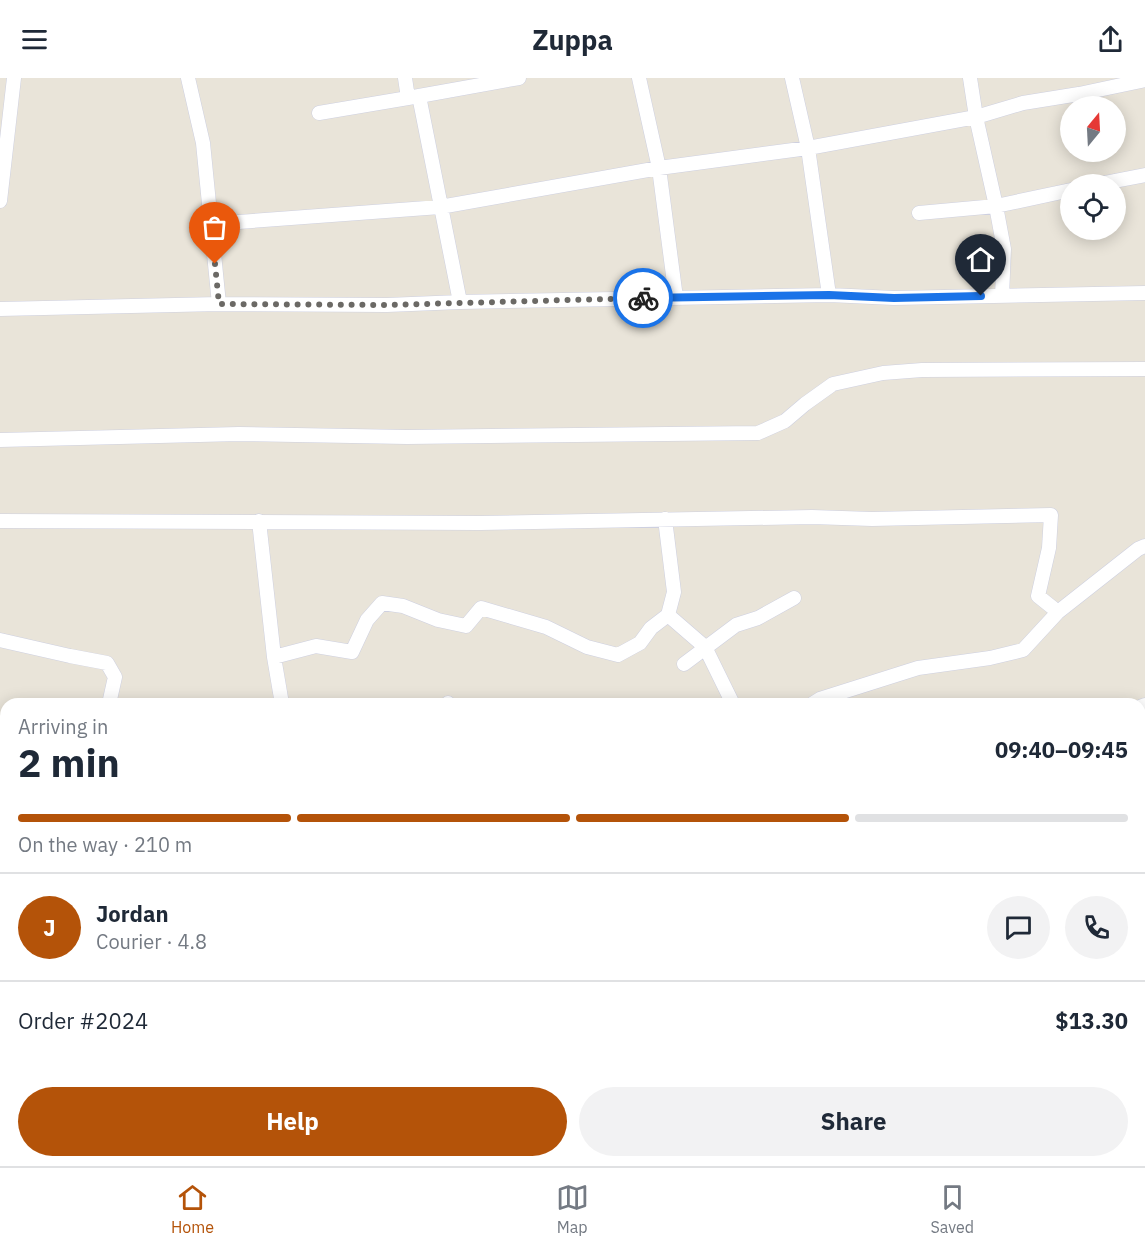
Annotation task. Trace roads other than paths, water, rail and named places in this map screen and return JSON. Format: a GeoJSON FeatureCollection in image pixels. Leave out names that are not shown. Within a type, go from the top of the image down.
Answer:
{"type":"FeatureCollection","features":[{"type":"Feature","properties":{"kind":"street"},"geometry":{"type":"LineString","coordinates":[[0,201],[14,78]]}},
{"type":"Feature","properties":{"kind":"street"},"geometry":{"type":"LineString","coordinates":[[189,78],[203,144],[219,304]]}},
{"type":"Feature","properties":{"kind":"street"},"geometry":{"type":"LineString","coordinates":[[405,78],[414,97],[460,302]]}},
{"type":"Feature","properties":{"kind":"street"},"geometry":{"type":"LineString","coordinates":[[319,113],[519,78]]}},
{"type":"Feature","properties":{"kind":"street"},"geometry":{"type":"LineString","coordinates":[[639,78],[659,168],[676,297]]}},
{"type":"Feature","properties":{"kind":"street"},"geometry":{"type":"LineString","coordinates":[[792,78],[808,148],[829,295]]}},
{"type":"Feature","properties":{"kind":"street"},"geometry":{"type":"LineString","coordinates":[[970,78],[976,117],[1005,249],[1002,296]]}},
{"type":"Feature","properties":{"kind":"street"},"geometry":{"type":"LineString","coordinates":[[211,224],[440,207],[659,168],[808,148],[976,117],[1023,103],[1145,80]]}},
{"type":"Feature","properties":{"kind":"street"},"geometry":{"type":"LineString","coordinates":[[1126,179],[1145,175]]}},
{"type":"Feature","properties":{"kind":"street"},"geometry":{"type":"LineString","coordinates":[[919,213],[996,206],[1060,192]]}},
{"type":"Feature","properties":{"kind":"street"},"geometry":{"type":"LineString","coordinates":[[0,309],[219,304],[387,305],[676,297],[829,295],[894,298],[1145,293]]}},
{"type":"Feature","properties":{"kind":"street"},"geometry":{"type":"LineString","coordinates":[[0,440],[239,434],[418,437],[758,432],[785,421],[833,384],[883,373],[922,370],[1145,369]]}},
{"type":"Feature","properties":{"kind":"street"},"geometry":{"type":"LineString","coordinates":[[0,521],[480,523],[812,516],[872,519],[1051,515],[1049,548],[1038,596],[1058,612]]}},
{"type":"Feature","properties":{"kind":"street"},"geometry":{"type":"LineString","coordinates":[[274,657],[316,646],[352,652],[367,620],[382,603],[403,606],[438,620],[465,626],[481,608],[546,627],[587,647],[618,655],[640,643],[651,628],[668,615],[674,592],[665,519]]}},
{"type":"Feature","properties":{"kind":"street"},"geometry":{"type":"LineString","coordinates":[[260,521],[274,657],[281,698]]}},
{"type":"Feature","properties":{"kind":"street"},"geometry":{"type":"LineString","coordinates":[[826,698],[918,668],[990,658],[1023,650],[1058,612],[1138,549],[1145,546]]}},
{"type":"Feature","properties":{"kind":"street"},"geometry":{"type":"LineString","coordinates":[[684,664],[736,625],[758,618],[794,598]]}},
{"type":"Feature","properties":{"kind":"street"},"geometry":{"type":"LineString","coordinates":[[668,615],[705,647],[731,698]]}},
{"type":"Feature","properties":{"kind":"street"},"geometry":{"type":"LineString","coordinates":[[0,640],[106,663],[115,677],[110,698]]}}]}
